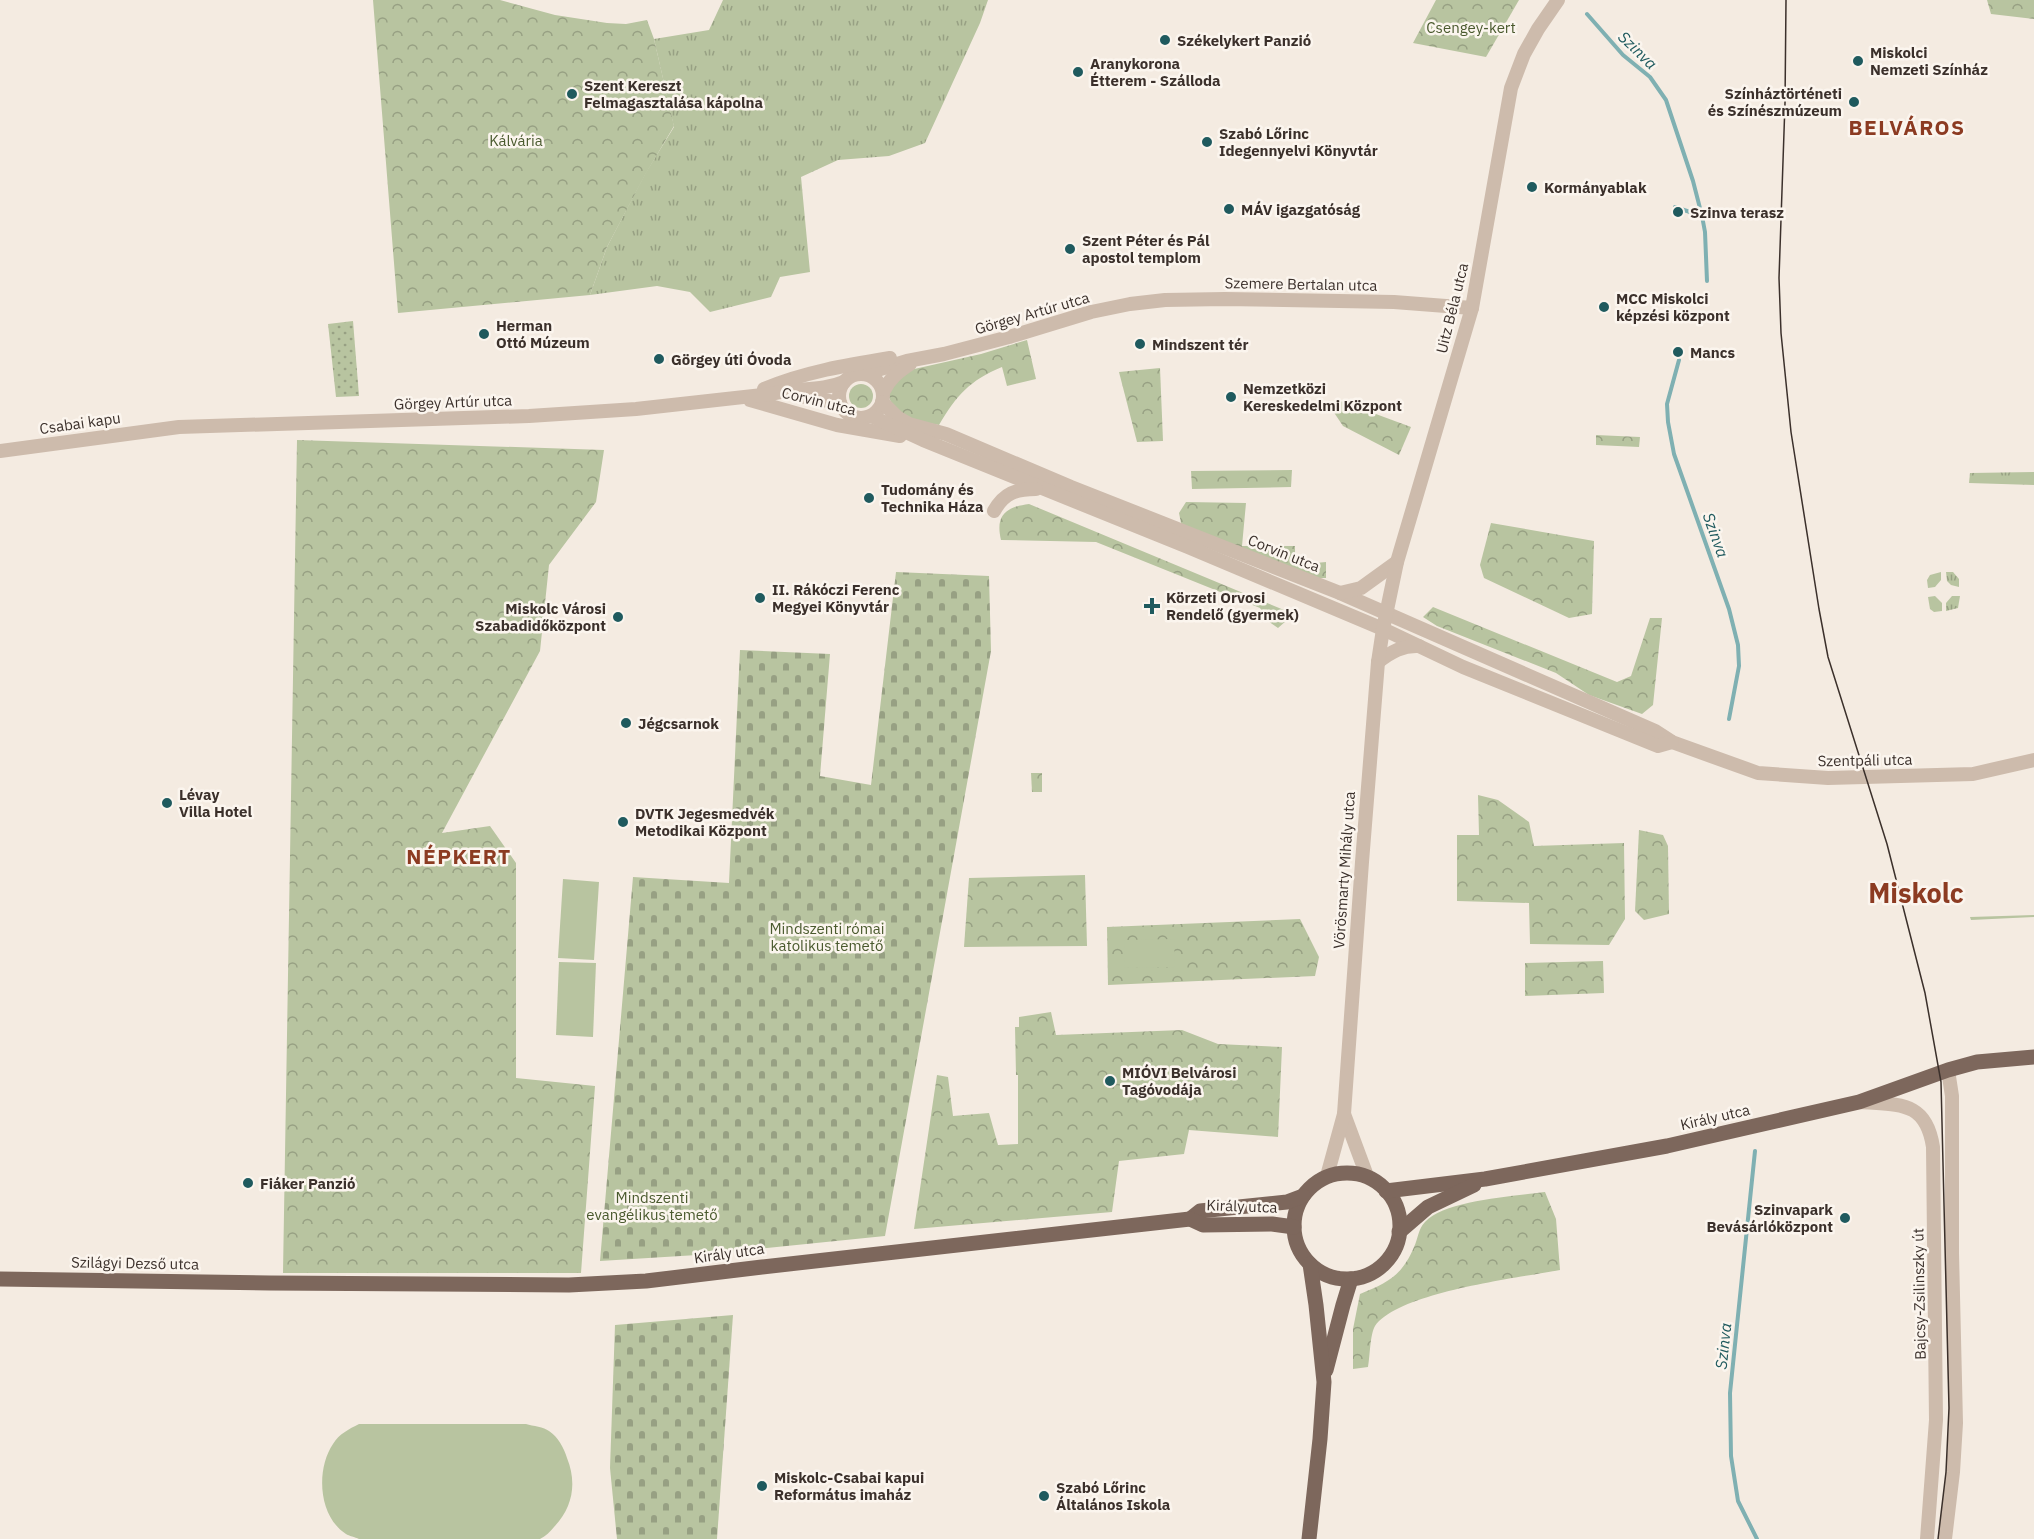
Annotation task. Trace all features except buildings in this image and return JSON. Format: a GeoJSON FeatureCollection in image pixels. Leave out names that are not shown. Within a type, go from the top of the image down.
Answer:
{"type":"FeatureCollection","features":[{"type":"Feature","properties":{"kind":"main road","name":"Király utca"},"geometry":{"type":"LineString","coordinates":[[1386,1191],[1485,1179],[1667,1146],[1859,1102],[1977,1062],[2034,1057]]}},
{"type":"Feature","properties":{"kind":"main road"},"geometry":{"type":"LineString","coordinates":[[1347,1173],[1367,1176],[1386,1191],[1396,1206],[1400,1223],[1397,1244],[1384,1264],[1374,1271],[1352,1279],[1329,1276],[1310,1264],[1301,1253],[1293,1227],[1296,1210],[1310,1188],[1327,1176],[1347,1173]]}},
{"type":"Feature","properties":{"kind":"main road","name":"Király utca"},"geometry":{"type":"LineString","coordinates":[[1399,1232],[1428,1207],[1485,1179]]}},
{"type":"Feature","properties":{"kind":"main road","name":"Király utca"},"geometry":{"type":"LineString","coordinates":[[1190,1219],[1200,1211],[1287,1202],[1303,1196]]}},
{"type":"Feature","properties":{"kind":"main road","name":"Király utca"},"geometry":{"type":"LineString","coordinates":[[270,1283],[569,1285],[646,1281],[1190,1219],[1203,1225],[1272,1224],[1293,1227]]}},
{"type":"Feature","properties":{"kind":"main road"},"geometry":{"type":"LineString","coordinates":[[1309,1539],[1320,1439],[1323,1382],[1310,1264]]}},
{"type":"Feature","properties":{"kind":"main road","name":"Szilágyi Dezső utca"},"geometry":{"type":"LineString","coordinates":[[0,1278],[270,1283]]}},
{"type":"Feature","properties":{"kind":"main road"},"geometry":{"type":"LineString","coordinates":[[1323,1382],[1342,1305],[1352,1279]]}},
{"type":"Feature","properties":{"kind":"street","name":"Uitz Béla utca"},"geometry":{"type":"LineString","coordinates":[[1383,629],[1397,562],[1472,308],[1511,88],[1524,54],[1558,0]]}},
{"type":"Feature","properties":{"kind":"street","name":"Szemere Bertalan utca"},"geometry":{"type":"LineString","coordinates":[[1130,304],[1196,299],[1319,300],[1394,302],[1472,308]]}},
{"type":"Feature","properties":{"kind":"street","name":"Görgey Artúr utca"},"geometry":{"type":"LineString","coordinates":[[864,374],[1091,312],[1130,304]]}},
{"type":"Feature","properties":{"kind":"street","name":"Görgey Artúr utca"},"geometry":{"type":"LineString","coordinates":[[742,398],[784,380],[833,368],[916,353],[944,354]]}},
{"type":"Feature","properties":{"kind":"street","name":"Görgey Artúr utca"},"geometry":{"type":"LineString","coordinates":[[882,397],[888,381],[916,360]]}},
{"type":"Feature","properties":{"kind":"street"},"geometry":{"type":"LineString","coordinates":[[864,374],[877,380],[882,397],[880,407],[871,416],[856,418],[844,410],[840,403],[840,388],[850,377],[864,374]]}},
{"type":"Feature","properties":{"kind":"street","name":"Görgey Artúr utca"},"geometry":{"type":"LineString","coordinates":[[164,430],[179,427],[529,416],[636,409],[742,398],[782,391],[823,389],[844,382]]}},
{"type":"Feature","properties":{"kind":"street","name":"Görgey Artúr utca"},"geometry":{"type":"LineString","coordinates":[[771,394],[813,397],[840,403]]}},
{"type":"Feature","properties":{"kind":"street","name":"Corvin utca"},"geometry":{"type":"LineString","coordinates":[[882,397],[897,417],[909,424],[946,434],[1060,483],[1340,593],[1655,731],[1672,742],[1698,753]]}},
{"type":"Feature","properties":{"kind":"street","name":"Corvin utca"},"geometry":{"type":"LineString","coordinates":[[742,398],[837,425],[923,440]]}},
{"type":"Feature","properties":{"kind":"street","name":"Corvin utca"},"geometry":{"type":"LineString","coordinates":[[871,416],[923,440],[1383,629],[1463,667],[1658,746],[1672,742]]}},
{"type":"Feature","properties":{"kind":"street","name":"Csabai kapu"},"geometry":{"type":"LineString","coordinates":[[0,451],[164,430]]}},
{"type":"Feature","properties":{"kind":"street"},"geometry":{"type":"LineString","coordinates":[[994,511],[1000,501],[1011,492],[1042,489]]}},
{"type":"Feature","properties":{"kind":"street"},"geometry":{"type":"LineString","coordinates":[[1340,593],[1361,588],[1397,562]]}},
{"type":"Feature","properties":{"kind":"street"},"geometry":{"type":"LineString","coordinates":[[1397,562],[1398,601],[1409,623]]}},
{"type":"Feature","properties":{"kind":"street","name":"Vörösmarty Mihály utca"},"geometry":{"type":"LineString","coordinates":[[1327,1176],[1344,1114],[1378,662],[1383,629]]}},
{"type":"Feature","properties":{"kind":"street"},"geometry":{"type":"LineString","coordinates":[[1378,662],[1400,649],[1419,646]]}},
{"type":"Feature","properties":{"kind":"street","name":"Szentpáli utca"},"geometry":{"type":"LineString","coordinates":[[1698,753],[1758,773],[1828,778],[1973,774],[2034,760]]}},
{"type":"Feature","properties":{"kind":"street"},"geometry":{"type":"LineString","coordinates":[[1945,1539],[1956,1423],[1952,1096],[1948,1070]]}},
{"type":"Feature","properties":{"kind":"street","name":"Bajcsy-Zsilinszky út"},"geometry":{"type":"LineString","coordinates":[[1859,1102],[1892,1104],[1914,1110],[1928,1124],[1934,1147],[1936,1420],[1927,1539]]}},
{"type":"Feature","properties":{"kind":"street","name":"Vörösmarty Mihály utca"},"geometry":{"type":"LineString","coordinates":[[1344,1114],[1367,1176]]}},
{"type":"Feature","properties":{"kind":"green space","name":"Kálvária"},"geometry":{"type":"Polygon","coordinates":[[[373,0],[500,0],[555,15],[607,23],[626,24],[647,20],[654,39],[674,126],[607,247],[590,295],[398,313],[373,0]]]}},
{"type":"Feature","properties":{"kind":"green space"},"geometry":{"type":"Polygon","coordinates":[[[723,0],[988,0],[980,23],[925,143],[889,156],[838,160],[801,177],[810,272],[780,277],[771,297],[710,312],[690,292],[657,286],[590,295],[607,247],[645,174],[674,127],[654,39],[709,30],[723,0]]]}},
{"type":"Feature","properties":{"kind":"green space","name":"Csengey-kert"},"geometry":{"type":"Polygon","coordinates":[[[1436,0],[1519,0],[1486,57],[1413,43],[1436,0]]]}},
{"type":"Feature","properties":{"kind":"green space"},"geometry":{"type":"Polygon","coordinates":[[[1987,0],[2034,0],[2034,19],[1991,14],[1987,0]]]}},
{"type":"Feature","properties":{"kind":"green space"},"geometry":{"type":"Polygon","coordinates":[[[353,321],[359,396],[336,397],[328,324],[353,321]]]}},
{"type":"Feature","properties":{"kind":"green space"},"geometry":{"type":"Polygon","coordinates":[[[1027,340],[1036,379],[1007,386],[1002,367],[991,372],[972,383],[958,397],[939,425],[906,418],[895,409],[891,401],[887,391],[901,372],[981,354],[1027,340]]]}},
{"type":"Feature","properties":{"kind":"green space"},"geometry":{"type":"Polygon","coordinates":[[[1160,368],[1163,441],[1137,442],[1119,372],[1160,368]]]}},
{"type":"Feature","properties":{"kind":"green space"},"geometry":{"type":"Polygon","coordinates":[[[861,384],[866,385],[872,391],[872,401],[866,407],[861,408],[856,407],[850,401],[849,396],[850,391],[856,385],[861,384]]]}},
{"type":"Feature","properties":{"kind":"green space"},"geometry":{"type":"Polygon","coordinates":[[[1338,400],[1411,427],[1399,455],[1343,426],[1331,408],[1338,400]]]}},
{"type":"Feature","properties":{"kind":"green space"},"geometry":{"type":"Polygon","coordinates":[[[1596,435],[1640,437],[1639,447],[1596,445],[1596,435]]]}},
{"type":"Feature","properties":{"kind":"green space"},"geometry":{"type":"Polygon","coordinates":[[[297,440],[604,450],[596,502],[549,565],[540,651],[442,833],[490,826],[516,863],[516,1078],[595,1086],[581,1273],[283,1273],[297,440]]]}},
{"type":"Feature","properties":{"kind":"green space"},"geometry":{"type":"Polygon","coordinates":[[[1292,470],[1291,487],[1192,489],[1191,471],[1292,470]]]}},
{"type":"Feature","properties":{"kind":"green space"},"geometry":{"type":"Polygon","coordinates":[[[2034,472],[2034,485],[1969,483],[1970,473],[2034,472]]]}},
{"type":"Feature","properties":{"kind":"green space"},"geometry":{"type":"Polygon","coordinates":[[[1186,502],[1246,503],[1242,546],[1295,546],[1295,565],[1326,562],[1326,578],[1314,578],[1182,528],[1179,513],[1186,502]]]}},
{"type":"Feature","properties":{"kind":"green space"},"geometry":{"type":"Polygon","coordinates":[[[1029,504],[1284,610],[1286,621],[1278,628],[1268,621],[1260,608],[1096,542],[1001,540],[1000,524],[1004,514],[1014,507],[1029,504]]]}},
{"type":"Feature","properties":{"kind":"green space"},"geometry":{"type":"Polygon","coordinates":[[[1491,523],[1594,541],[1592,614],[1569,618],[1484,578],[1480,565],[1491,523]]]}},
{"type":"Feature","properties":{"kind":"green space","name":"Mindszenti római katolikus temető"},"geometry":{"type":"Polygon","coordinates":[[[896,572],[989,576],[991,651],[885,1236],[697,1255],[600,1261],[633,877],[729,883],[740,650],[830,654],[820,776],[871,785],[896,572]]]}},
{"type":"Feature","properties":{"kind":"green space"},"geometry":{"type":"Polygon","coordinates":[[[1941,572],[1941,580],[1935,587],[1928,588],[1927,580],[1930,575],[1941,572]]]}},
{"type":"Feature","properties":{"kind":"green space"},"geometry":{"type":"Polygon","coordinates":[[[1946,572],[1953,572],[1959,579],[1959,587],[1947,581],[1946,572]]]}},
{"type":"Feature","properties":{"kind":"green space"},"geometry":{"type":"Polygon","coordinates":[[[1935,596],[1942,603],[1942,611],[1934,612],[1930,609],[1928,597],[1935,596]]]}},
{"type":"Feature","properties":{"kind":"green space"},"geometry":{"type":"Polygon","coordinates":[[[1952,596],[1960,596],[1958,608],[1946,611],[1946,603],[1952,596]]]}},
{"type":"Feature","properties":{"kind":"green space"},"geometry":{"type":"Polygon","coordinates":[[[1433,607],[1617,682],[1631,676],[1650,618],[1662,618],[1653,705],[1642,714],[1589,695],[1556,673],[1437,626],[1423,617],[1433,607]]]}},
{"type":"Feature","properties":{"kind":"green space"},"geometry":{"type":"Polygon","coordinates":[[[1031,773],[1042,773],[1042,792],[1032,792],[1031,773]]]}},
{"type":"Feature","properties":{"kind":"green space"},"geometry":{"type":"Polygon","coordinates":[[[1478,795],[1498,800],[1529,822],[1534,846],[1624,843],[1625,919],[1609,945],[1530,944],[1529,903],[1457,901],[1457,835],[1479,835],[1478,795]]]}},
{"type":"Feature","properties":{"kind":"green space"},"geometry":{"type":"Polygon","coordinates":[[[1639,830],[1663,835],[1668,846],[1669,914],[1644,920],[1635,911],[1639,830]]]}},
{"type":"Feature","properties":{"kind":"green space"},"geometry":{"type":"Polygon","coordinates":[[[1085,875],[1087,946],[964,947],[969,878],[1085,875]]]}},
{"type":"Feature","properties":{"kind":"green space"},"geometry":{"type":"Polygon","coordinates":[[[563,879],[599,882],[594,960],[558,958],[563,879]]]}},
{"type":"Feature","properties":{"kind":"green space"},"geometry":{"type":"Polygon","coordinates":[[[2034,915],[2034,917],[1971,920],[1970,917],[2034,915]]]}},
{"type":"Feature","properties":{"kind":"green space"},"geometry":{"type":"Polygon","coordinates":[[[1300,919],[1319,957],[1315,976],[1108,985],[1107,927],[1300,919]]]}},
{"type":"Feature","properties":{"kind":"green space"},"geometry":{"type":"Polygon","coordinates":[[[1174,939],[1175,967],[1125,968],[1124,940],[1174,939]]]}},
{"type":"Feature","properties":{"kind":"green space"},"geometry":{"type":"Polygon","coordinates":[[[1603,961],[1604,993],[1525,996],[1525,963],[1603,961]]]}},
{"type":"Feature","properties":{"kind":"green space"},"geometry":{"type":"Polygon","coordinates":[[[559,962],[596,963],[593,1037],[556,1035],[559,962]]]}},
{"type":"Feature","properties":{"kind":"green space"},"geometry":{"type":"Polygon","coordinates":[[[1051,1012],[1056,1035],[1182,1030],[1218,1044],[1282,1047],[1278,1137],[1189,1130],[1184,1154],[1119,1161],[1112,1212],[914,1229],[937,1075],[948,1077],[953,1116],[989,1113],[998,1145],[1018,1144],[1015,1027],[1019,1027],[1019,1017],[1051,1012]]]}},
{"type":"Feature","properties":{"kind":"green space"},"geometry":{"type":"Polygon","coordinates":[[[1545,1192],[1556,1219],[1560,1270],[1461,1288],[1408,1304],[1388,1314],[1375,1326],[1368,1367],[1353,1369],[1353,1329],[1360,1294],[1386,1282],[1399,1272],[1409,1257],[1425,1222],[1448,1209],[1464,1204],[1545,1192]]]}},
{"type":"Feature","properties":{"kind":"green space"},"geometry":{"type":"Polygon","coordinates":[[[733,1315],[717,1539],[617,1539],[610,1468],[615,1325],[733,1315]]]}},
{"type":"Feature","properties":{"kind":"green space"},"geometry":{"type":"Polygon","coordinates":[[[359,1424],[526,1424],[544,1428],[558,1440],[570,1467],[572,1486],[569,1503],[560,1519],[540,1539],[359,1539],[346,1534],[330,1516],[325,1504],[322,1479],[328,1454],[335,1440],[359,1424]]]}},
{"type":"Feature","properties":{"kind":"waterway","name":"Szinva"},"geometry":{"type":"LineString","coordinates":[[1587,14],[1623,55],[1650,77],[1666,100],[1702,216],[1707,281]]}},
{"type":"Feature","properties":{"kind":"waterway"},"geometry":{"type":"LineString","coordinates":[[1675,207],[1702,216]]}},
{"type":"Feature","properties":{"kind":"waterway","name":"Szinva"},"geometry":{"type":"LineString","coordinates":[[1679,360],[1667,404],[1668,422],[1674,454],[1729,609],[1738,645],[1739,666],[1729,719]]}},
{"type":"Feature","properties":{"kind":"waterway","name":"Szinva"},"geometry":{"type":"LineString","coordinates":[[1755,1151],[1730,1393],[1731,1456],[1738,1501],[1757,1539]]}},
{"type":"Feature","properties":{"kind":"tram line"},"geometry":{"type":"LineString","coordinates":[[1786,0],[1779,278],[1781,333],[1791,432],[1828,657],[1887,844],[1925,993],[1941,1082],[1949,1408],[1946,1472],[1938,1539]]}},
{"type":"Feature","properties":{"kind":"place","name":"Székelykert Panzió"},"geometry":{"type":"Point","coordinates":[1165,40]}},
{"type":"Feature","properties":{"kind":"place","name":"Miskolci Nemzeti Színház"},"geometry":{"type":"Point","coordinates":[1858,61]}},
{"type":"Feature","properties":{"kind":"place","name":"Aranykorona Étterem - Szálloda"},"geometry":{"type":"Point","coordinates":[1078,72]}},
{"type":"Feature","properties":{"kind":"place","name":"Szent Kereszt Felmagasztalása kápolna"},"geometry":{"type":"Point","coordinates":[572,94]}},
{"type":"Feature","properties":{"kind":"place","name":"Színháztörténeti és Színészmúzeum"},"geometry":{"type":"Point","coordinates":[1854,102]}},
{"type":"Feature","properties":{"kind":"place","name":"Szabó Lőrinc Idegennyelvi Könyvtár"},"geometry":{"type":"Point","coordinates":[1207,142]}},
{"type":"Feature","properties":{"kind":"place","name":"Kormányablak"},"geometry":{"type":"Point","coordinates":[1532,187]}},
{"type":"Feature","properties":{"kind":"place","name":"MÁV igazgatóság"},"geometry":{"type":"Point","coordinates":[1229,209]}},
{"type":"Feature","properties":{"kind":"place","name":"Szinva terasz"},"geometry":{"type":"Point","coordinates":[1678,212]}},
{"type":"Feature","properties":{"kind":"place","name":"Szent Péter és Pál apostol templom"},"geometry":{"type":"Point","coordinates":[1070,249]}},
{"type":"Feature","properties":{"kind":"place","name":"MCC Miskolci képzési központ"},"geometry":{"type":"Point","coordinates":[1604,307]}},
{"type":"Feature","properties":{"kind":"place","name":"Herman Ottó Múzeum"},"geometry":{"type":"Point","coordinates":[484,334]}},
{"type":"Feature","properties":{"kind":"place","name":"Mindszent tér"},"geometry":{"type":"Point","coordinates":[1140,344]}},
{"type":"Feature","properties":{"kind":"place","name":"Mancs"},"geometry":{"type":"Point","coordinates":[1678,352]}},
{"type":"Feature","properties":{"kind":"place","name":"Görgey úti Óvoda"},"geometry":{"type":"Point","coordinates":[659,359]}},
{"type":"Feature","properties":{"kind":"place","name":"Nemzetközi Kereskedelmi Központ"},"geometry":{"type":"Point","coordinates":[1231,397]}},
{"type":"Feature","properties":{"kind":"place","name":"Tudomány és Technika Háza"},"geometry":{"type":"Point","coordinates":[869,498]}},
{"type":"Feature","properties":{"kind":"place","name":"II. Rákóczi Ferenc Megyei Könyvtár"},"geometry":{"type":"Point","coordinates":[760,598]}},
{"type":"Feature","properties":{"kind":"place","name":"Körzeti Orvosi Rendelő (gyermek)"},"geometry":{"type":"Point","coordinates":[1152,606]}},
{"type":"Feature","properties":{"kind":"place","name":"Miskolc Városi Szabadidőközpont"},"geometry":{"type":"Point","coordinates":[618,617]}},
{"type":"Feature","properties":{"kind":"place","name":"Jégcsarnok"},"geometry":{"type":"Point","coordinates":[626,723]}},
{"type":"Feature","properties":{"kind":"place","name":"Lévay Villa Hotel"},"geometry":{"type":"Point","coordinates":[167,803]}},
{"type":"Feature","properties":{"kind":"place","name":"DVTK Jegesmedvék Metodikai Központ"},"geometry":{"type":"Point","coordinates":[623,822]}},
{"type":"Feature","properties":{"kind":"place","name":"MIÓVI Belvárosi Tagóvodája"},"geometry":{"type":"Point","coordinates":[1110,1081]}},
{"type":"Feature","properties":{"kind":"place","name":"Fiáker Panzió"},"geometry":{"type":"Point","coordinates":[248,1183]}},
{"type":"Feature","properties":{"kind":"place","name":"Szinvapark Bevásárlóközpont"},"geometry":{"type":"Point","coordinates":[1845,1218]}},
{"type":"Feature","properties":{"kind":"place","name":"Miskolc-Csabai kapui Református imaház"},"geometry":{"type":"Point","coordinates":[762,1486]}},
{"type":"Feature","properties":{"kind":"place","name":"Szabó Lőrinc Általános Iskola"},"geometry":{"type":"Point","coordinates":[1044,1496]}},
{"type":"Feature","properties":{"kind":"district","name":"BELVÁROS"},"geometry":{"type":"Point","coordinates":[1907,127]}},
{"type":"Feature","properties":{"kind":"district","name":"NÉPKERT"},"geometry":{"type":"Point","coordinates":[459,856]}},
{"type":"Feature","properties":{"kind":"district","name":"Miskolc"},"geometry":{"type":"Point","coordinates":[1916,892]}},
{"type":"Feature","properties":{"kind":"park label","name":"Mindszenti evangélikus temető"},"geometry":{"type":"Point","coordinates":[652,1206]}}]}
